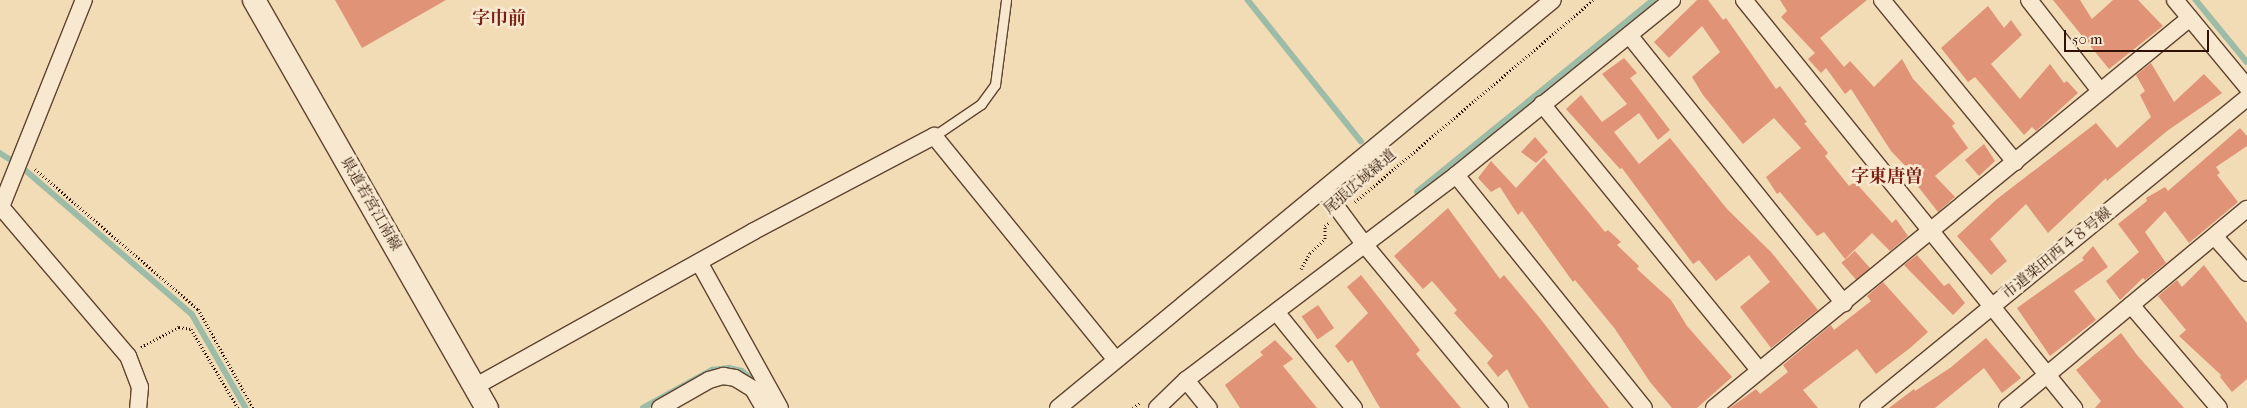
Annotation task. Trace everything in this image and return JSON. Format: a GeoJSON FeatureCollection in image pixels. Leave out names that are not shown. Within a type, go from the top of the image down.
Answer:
{"type":"FeatureCollection","features":[{"type":"Feature","properties":{"kind":"main road","name":"県道若宮江南線"},"geometry":{"type":"LineString","coordinates":[[254,0],[487,408]]}},
{"type":"Feature","properties":{"kind":"street"},"geometry":{"type":"LineString","coordinates":[[84,0],[1,207],[128,356],[140,387],[138,408]]}},
{"type":"Feature","properties":{"kind":"street"},"geometry":{"type":"LineString","coordinates":[[1058,408],[1115,359],[1324,190],[1553,0]]}},
{"type":"Feature","properties":{"kind":"street"},"geometry":{"type":"LineString","coordinates":[[1153,402],[1186,380],[1276,313],[1456,175],[1672,0]]}},
{"type":"Feature","properties":{"kind":"street"},"geometry":{"type":"LineString","coordinates":[[1744,0],[2074,408]]}},
{"type":"Feature","properties":{"kind":"street"},"geometry":{"type":"LineString","coordinates":[[1882,0],[2015,162]]}},
{"type":"Feature","properties":{"kind":"street"},"geometry":{"type":"LineString","coordinates":[[2029,0],[2100,91]]}},
{"type":"Feature","properties":{"kind":"street"},"geometry":{"type":"LineString","coordinates":[[2176,0],[2247,87]]}},
{"type":"Feature","properties":{"kind":"street"},"geometry":{"type":"LineString","coordinates":[[1714,408],[1931,233],[2190,18]]}},
{"type":"Feature","properties":{"kind":"street"},"geometry":{"type":"LineString","coordinates":[[1629,35],[1844,303]]}},
{"type":"Feature","properties":{"kind":"street","name":"市道楽田西４８号線"},"geometry":{"type":"LineString","coordinates":[[1868,408],[2247,98]]}},
{"type":"Feature","properties":{"kind":"street"},"geometry":{"type":"LineString","coordinates":[[1542,104],[1759,370]]}},
{"type":"Feature","properties":{"kind":"street"},"geometry":{"type":"LineString","coordinates":[[476,386],[699,262],[934,136],[1115,359]]}},
{"type":"Feature","properties":{"kind":"street"},"geometry":{"type":"LineString","coordinates":[[1456,175],[1644,408]]}},
{"type":"Feature","properties":{"kind":"street"},"geometry":{"type":"LineString","coordinates":[[1324,190],[1343,212],[1364,244],[1500,408]]}},
{"type":"Feature","properties":{"kind":"street"},"geometry":{"type":"LineString","coordinates":[[2007,408],[2247,210]]}},
{"type":"Feature","properties":{"kind":"street"},"geometry":{"type":"LineString","coordinates":[[2215,237],[2247,273]]}},
{"type":"Feature","properties":{"kind":"street"},"geometry":{"type":"LineString","coordinates":[[699,262],[780,408]]}},
{"type":"Feature","properties":{"kind":"street"},"geometry":{"type":"LineString","coordinates":[[2131,305],[2219,408]]}},
{"type":"Feature","properties":{"kind":"street"},"geometry":{"type":"LineString","coordinates":[[1276,313],[1354,408]]}},
{"type":"Feature","properties":{"kind":"street"},"geometry":{"type":"LineString","coordinates":[[660,408],[709,380],[723,376],[735,378],[753,389],[764,408]]}},
{"type":"Feature","properties":{"kind":"street"},"geometry":{"type":"LineString","coordinates":[[1186,380],[1209,408]]}},
{"type":"Feature","properties":{"kind":"lane"},"geometry":{"type":"LineString","coordinates":[[934,136],[981,104],[995,85],[1006,0]]}},
{"type":"Feature","properties":{"kind":"path","name":"尾張広域緑道"},"geometry":{"type":"LineString","coordinates":[[1300,272],[1310,253],[1325,239],[1326,226],[1593,0]]}},
{"type":"Feature","properties":{"kind":"path"},"geometry":{"type":"LineString","coordinates":[[20,157],[198,309],[253,408]]}},
{"type":"Feature","properties":{"kind":"path"},"geometry":{"type":"LineString","coordinates":[[128,356],[179,327],[191,329],[238,408]]}},
{"type":"Feature","properties":{"kind":"path"},"geometry":{"type":"LineString","coordinates":[[1133,408],[1153,402]]}},
{"type":"Feature","properties":{"kind":"building"},"geometry":{"type":"Polygon","coordinates":[[[335,0],[446,0],[362,48],[335,0]]]}},
{"type":"Feature","properties":{"kind":"building"},"geometry":{"type":"Polygon","coordinates":[[[1697,0],[1708,0],[1723,20],[1726,18],[1776,89],[1780,86],[1807,122],[1804,123],[1828,153],[1825,156],[1849,186],[1855,182],[1892,223],[1896,219],[1908,236],[1890,251],[1872,233],[1845,259],[1824,232],[1817,236],[1780,192],[1777,194],[1766,177],[1801,148],[1774,118],[1743,144],[1703,95],[1692,77],[1720,52],[1702,26],[1669,58],[1654,42],[1697,0]]]}},
{"type":"Feature","properties":{"kind":"building"},"geometry":{"type":"Polygon","coordinates":[[[1780,0],[1867,0],[1820,38],[1844,67],[1850,61],[1874,87],[1902,59],[1913,79],[1955,123],[1952,126],[1968,148],[1935,176],[1955,197],[1938,212],[1909,175],[1912,173],[1891,151],[1851,89],[1845,94],[1826,68],[1821,73],[1808,59],[1815,53],[1781,17],[1787,11],[1780,0]]]}},
{"type":"Feature","properties":{"kind":"building"},"geometry":{"type":"Polygon","coordinates":[[[2053,0],[2080,0],[2092,19],[2113,0],[2138,0],[2163,26],[2109,69],[2053,0]]]}},
{"type":"Feature","properties":{"kind":"building"},"geometry":{"type":"Polygon","coordinates":[[[1988,6],[2004,28],[2011,20],[2022,35],[1991,64],[2020,99],[2050,64],[2064,83],[2067,81],[2078,93],[2036,131],[2032,127],[2024,135],[1975,77],[1968,82],[1941,48],[1988,6]]]}},
{"type":"Feature","properties":{"kind":"building"},"geometry":{"type":"Polygon","coordinates":[[[1624,58],[1637,73],[1630,78],[1670,130],[1658,140],[1639,113],[1614,132],[1639,164],[1670,138],[1727,209],[1771,252],[1818,310],[1771,348],[1740,307],[1770,282],[1749,255],[1716,281],[1699,260],[1693,264],[1622,168],[1620,169],[1566,109],[1581,95],[1602,122],[1627,104],[1602,74],[1624,58]]]}},
{"type":"Feature","properties":{"kind":"building"},"geometry":{"type":"Polygon","coordinates":[[[2151,63],[2174,102],[2204,74],[2222,93],[2167,131],[2107,181],[2106,178],[2048,233],[2026,204],[1990,239],[2007,261],[1991,275],[1957,236],[1997,199],[2096,123],[2117,148],[2151,117],[2140,95],[2145,91],[2136,75],[2151,63]]]}},
{"type":"Feature","properties":{"kind":"building"},"geometry":{"type":"Polygon","coordinates":[[[2240,128],[2247,136],[2247,146],[2216,167],[2220,173],[2217,175],[2238,202],[2189,243],[2165,211],[2145,232],[2166,263],[2145,280],[2143,278],[2120,300],[2106,281],[2139,252],[2118,224],[2147,201],[2146,198],[2165,187],[2168,191],[2240,128]]]}},
{"type":"Feature","properties":{"kind":"building"},"geometry":{"type":"Polygon","coordinates":[[[1535,137],[1548,152],[1536,163],[1521,152],[1535,137]]]}},
{"type":"Feature","properties":{"kind":"building"},"geometry":{"type":"Polygon","coordinates":[[[1984,144],[1995,161],[1979,176],[1965,160],[1984,144]]]}},
{"type":"Feature","properties":{"kind":"building"},"geometry":{"type":"Polygon","coordinates":[[[1544,158],[1605,232],[1608,230],[1621,242],[1617,245],[1639,266],[1637,269],[1671,300],[1687,326],[1732,377],[1697,408],[1672,408],[1650,382],[1615,329],[1575,280],[1573,282],[1522,211],[1518,215],[1500,187],[1491,192],[1478,178],[1491,161],[1516,188],[1544,158]]]}},
{"type":"Feature","properties":{"kind":"building"},"geometry":{"type":"Polygon","coordinates":[[[1448,208],[1500,279],[1504,275],[1609,408],[1529,408],[1507,369],[1498,377],[1487,363],[1493,356],[1454,313],[1457,310],[1432,281],[1423,289],[1394,256],[1448,208]]]}},
{"type":"Feature","properties":{"kind":"building"},"geometry":{"type":"Polygon","coordinates":[[[2093,246],[2108,267],[2074,291],[2096,320],[2050,356],[2017,308],[2084,260],[2082,258],[2093,246]]]}},
{"type":"Feature","properties":{"kind":"building"},"geometry":{"type":"Polygon","coordinates":[[[1855,251],[1870,268],[1857,280],[1841,263],[1855,251]]]}},
{"type":"Feature","properties":{"kind":"building"},"geometry":{"type":"Polygon","coordinates":[[[1917,255],[1944,286],[1949,283],[1965,303],[1953,315],[1904,265],[1917,255]]]}},
{"type":"Feature","properties":{"kind":"building"},"geometry":{"type":"Polygon","coordinates":[[[2204,265],[2247,323],[2247,379],[2232,392],[2220,377],[2221,375],[2179,336],[2186,330],[2158,296],[2177,280],[2182,287],[2204,265]]]}},
{"type":"Feature","properties":{"kind":"building"},"geometry":{"type":"Polygon","coordinates":[[[1361,275],[1420,350],[1416,354],[1461,408],[1380,408],[1352,360],[1348,363],[1335,346],[1368,313],[1347,287],[1361,275]]]}},
{"type":"Feature","properties":{"kind":"building"},"geometry":{"type":"Polygon","coordinates":[[[1883,282],[1928,332],[1910,348],[1876,374],[1857,349],[1803,390],[1818,408],[1730,408],[1756,389],[1760,394],[1788,372],[1783,365],[1831,325],[1834,330],[1871,301],[1867,296],[1883,282]]]}},
{"type":"Feature","properties":{"kind":"building"},"geometry":{"type":"Polygon","coordinates":[[[1318,305],[1334,328],[1318,339],[1302,316],[1318,305]]]}},
{"type":"Feature","properties":{"kind":"building"},"geometry":{"type":"Polygon","coordinates":[[[2121,333],[2137,355],[2184,408],[2095,408],[2101,401],[2076,370],[2121,333]]]}},
{"type":"Feature","properties":{"kind":"building"},"geometry":{"type":"Polygon","coordinates":[[[1986,338],[2021,378],[2002,393],[1984,368],[1935,408],[1889,408],[1914,389],[1915,391],[1950,368],[1986,338]]]}},
{"type":"Feature","properties":{"kind":"building"},"geometry":{"type":"Polygon","coordinates":[[[1275,340],[1293,359],[1283,366],[1317,408],[1240,408],[1225,385],[1263,355],[1260,352],[1275,340]]]}},
{"type":"Feature","properties":{"kind":"waterway"},"geometry":{"type":"LineString","coordinates":[[1248,0],[1361,141]]}},
{"type":"Feature","properties":{"kind":"waterway"},"geometry":{"type":"LineString","coordinates":[[1417,192],[1653,0]]}},
{"type":"Feature","properties":{"kind":"waterway"},"geometry":{"type":"LineString","coordinates":[[2196,0],[2247,62]]}},
{"type":"Feature","properties":{"kind":"waterway"},"geometry":{"type":"LineString","coordinates":[[0,153],[22,167],[192,314],[246,408]]}},
{"type":"Feature","properties":{"kind":"waterway"},"geometry":{"type":"LineString","coordinates":[[643,408],[712,370],[729,368],[742,371],[758,384]]}},
{"type":"Feature","properties":{"kind":"district","name":"字巾前"},"geometry":{"type":"Point","coordinates":[499,19]}},
{"type":"Feature","properties":{"kind":"district","name":"字東唐曽"},"geometry":{"type":"Point","coordinates":[1887,177]}}]}
